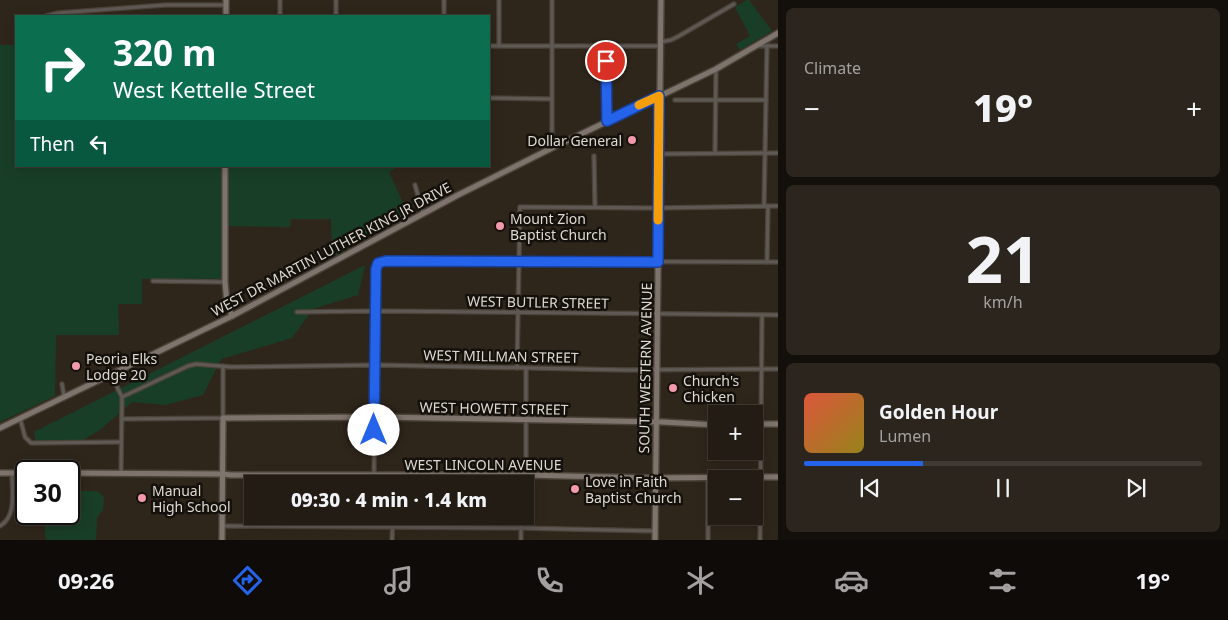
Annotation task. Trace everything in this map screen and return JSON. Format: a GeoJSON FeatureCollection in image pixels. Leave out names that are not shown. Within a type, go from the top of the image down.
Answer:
{"type":"FeatureCollection","features":[{"type":"Feature","properties":{"kind":"main road","name":"SOUTH WESTERN AVENUE"},"geometry":{"type":"LineString","coordinates":[[655,540],[661,0]]}},
{"type":"Feature","properties":{"kind":"main road"},"geometry":{"type":"LineString","coordinates":[[226,2],[226,15]]}},
{"type":"Feature","properties":{"kind":"main road","name":"WEST DR MARTIN LUTHER KING JR DRIVE"},"geometry":{"type":"LineString","coordinates":[[0,428],[232,316],[423,214],[552,148],[716,69],[778,33]]}},
{"type":"Feature","properties":{"kind":"main road"},"geometry":{"type":"LineString","coordinates":[[225,167],[225,282],[227,304],[232,316]]}},
{"type":"Feature","properties":{"kind":"main road","name":"WEST HOWETT STREET"},"geometry":{"type":"LineString","coordinates":[[223,418],[375,417],[708,425]]}},
{"type":"Feature","properties":{"kind":"main road"},"geometry":{"type":"LineString","coordinates":[[222,540],[223,418]]}},
{"type":"Feature","properties":{"kind":"main road"},"geometry":{"type":"LineString","coordinates":[[763,424],[778,424]]}},
{"type":"Feature","properties":{"kind":"main road"},"geometry":{"type":"LineString","coordinates":[[0,473],[12,473]]}},
{"type":"Feature","properties":{"kind":"main road","name":"WEST LINCOLN AVENUE"},"geometry":{"type":"LineString","coordinates":[[80,473],[244,475]]}},
{"type":"Feature","properties":{"kind":"main road","name":"WEST LINCOLN AVENUE"},"geometry":{"type":"LineString","coordinates":[[534,475],[655,478],[708,477]]}},
{"type":"Feature","properties":{"kind":"main road","name":"WEST LINCOLN AVENUE"},"geometry":{"type":"LineString","coordinates":[[763,477],[778,477]]}},
{"type":"Feature","properties":{"kind":"street"},"geometry":{"type":"LineString","coordinates":[[280,0],[280,15]]}},
{"type":"Feature","properties":{"kind":"street"},"geometry":{"type":"LineString","coordinates":[[336,0],[336,15]]}},
{"type":"Feature","properties":{"kind":"street"},"geometry":{"type":"LineString","coordinates":[[444,0],[444,15]]}},
{"type":"Feature","properties":{"kind":"street"},"geometry":{"type":"LineString","coordinates":[[499,0],[499,46]]}},
{"type":"Feature","properties":{"kind":"street"},"geometry":{"type":"LineString","coordinates":[[552,0],[552,148]]}},
{"type":"Feature","properties":{"kind":"street"},"geometry":{"type":"LineString","coordinates":[[50,15],[178,2],[226,2]]}},
{"type":"Feature","properties":{"kind":"street"},"geometry":{"type":"LineString","coordinates":[[490,46],[660,44],[679,36],[734,4]]}},
{"type":"Feature","properties":{"kind":"street"},"geometry":{"type":"LineString","coordinates":[[606,46],[607,121]]}},
{"type":"Feature","properties":{"kind":"street"},"geometry":{"type":"LineString","coordinates":[[755,46],[778,46]]}},
{"type":"Feature","properties":{"kind":"street"},"geometry":{"type":"LineString","coordinates":[[767,46],[765,153],[767,262]]}},
{"type":"Feature","properties":{"kind":"street"},"geometry":{"type":"LineString","coordinates":[[715,154],[716,69]]}},
{"type":"Feature","properties":{"kind":"street"},"geometry":{"type":"LineString","coordinates":[[490,98],[551,99]]}},
{"type":"Feature","properties":{"kind":"street"},"geometry":{"type":"LineString","coordinates":[[675,100],[766,100]]}},
{"type":"Feature","properties":{"kind":"street"},"geometry":{"type":"LineString","coordinates":[[659,154],[778,153]]}},
{"type":"Feature","properties":{"kind":"street"},"geometry":{"type":"LineString","coordinates":[[594,156],[595,207]]}},
{"type":"Feature","properties":{"kind":"street"},"geometry":{"type":"LineString","coordinates":[[415,185],[423,214]]}},
{"type":"Feature","properties":{"kind":"street"},"geometry":{"type":"LineString","coordinates":[[517,368],[520,207],[658,208],[778,206]]}},
{"type":"Feature","properties":{"kind":"street"},"geometry":{"type":"LineString","coordinates":[[374,475],[376,269],[378,264],[386,261],[778,262]]}},
{"type":"Feature","properties":{"kind":"street"},"geometry":{"type":"LineString","coordinates":[[153,281],[225,282]]}},
{"type":"Feature","properties":{"kind":"street","name":"WEST BUTLER STREET"},"geometry":{"type":"LineString","coordinates":[[297,312],[778,315]]}},
{"type":"Feature","properties":{"kind":"street"},"geometry":{"type":"LineString","coordinates":[[760,405],[762,315]]}},
{"type":"Feature","properties":{"kind":"street","name":"WEST MILLMAN STREET"},"geometry":{"type":"LineString","coordinates":[[122,397],[196,364],[223,366],[375,365],[656,370],[778,369]]}},
{"type":"Feature","properties":{"kind":"street"},"geometry":{"type":"LineString","coordinates":[[223,366],[223,418]]}},
{"type":"Feature","properties":{"kind":"street"},"geometry":{"type":"LineString","coordinates":[[524,475],[526,368]]}},
{"type":"Feature","properties":{"kind":"street"},"geometry":{"type":"LineString","coordinates":[[111,375],[122,397],[122,473]]}},
{"type":"Feature","properties":{"kind":"street"},"geometry":{"type":"LineString","coordinates":[[62,384],[64,397]]}},
{"type":"Feature","properties":{"kind":"street"},"geometry":{"type":"LineString","coordinates":[[20,418],[25,438],[31,443],[121,442]]}},
{"type":"Feature","properties":{"kind":"street","name":"WEST HOWETT STREET"},"geometry":{"type":"LineString","coordinates":[[122,418],[223,418]]}},
{"type":"Feature","properties":{"kind":"street"},"geometry":{"type":"LineString","coordinates":[[0,526],[7,520],[11,511],[12,473]]}},
{"type":"Feature","properties":{"kind":"street"},"geometry":{"type":"LineString","coordinates":[[708,525],[708,540]]}},
{"type":"Feature","properties":{"kind":"street"},"geometry":{"type":"LineString","coordinates":[[760,525],[760,540]]}},
{"type":"Feature","properties":{"kind":"street"},"geometry":{"type":"LineString","coordinates":[[222,526],[655,531]]}},
{"type":"Feature","properties":{"kind":"street"},"geometry":{"type":"LineString","coordinates":[[392,540],[393,527]]}},
{"type":"Feature","properties":{"kind":"street"},"geometry":{"type":"LineString","coordinates":[[521,528],[521,540]]}},
{"type":"Feature","properties":{"kind":"green space"},"geometry":{"type":"Polygon","coordinates":[[[749,0],[772,31],[740,50],[736,44],[750,36],[735,7],[749,0]]]}},
{"type":"Feature","properties":{"kind":"green space"},"geometry":{"type":"Polygon","coordinates":[[[0,45],[15,45],[15,167],[398,167],[389,172],[408,214],[332,258],[331,219],[291,219],[290,227],[222,226],[222,279],[142,279],[142,304],[118,304],[119,335],[56,335],[55,396],[0,422],[0,45]]]}},
{"type":"Feature","properties":{"kind":"green space"},"geometry":{"type":"Polygon","coordinates":[[[365,265],[358,295],[313,309],[292,338],[221,359],[203,395],[165,405],[132,402],[100,430],[75,445],[36,444],[34,432],[365,265]]]}},
{"type":"Feature","properties":{"kind":"green space"},"geometry":{"type":"Polygon","coordinates":[[[80,491],[97,491],[104,497],[103,510],[97,518],[96,540],[47,540],[45,537],[45,525],[80,525],[80,491]]]}},
{"type":"Feature","properties":{"kind":"slow traffic"},"geometry":{"type":"LineString","coordinates":[[639,105],[659,96],[658,220]]}},
{"type":"Feature","properties":{"kind":"place","name":"Dollar General"},"geometry":{"type":"Point","coordinates":[632,140]}},
{"type":"Feature","properties":{"kind":"place","name":"Mount Zion Baptist Church"},"geometry":{"type":"Point","coordinates":[500,226]}},
{"type":"Feature","properties":{"kind":"place","name":"Peoria Elks Lodge 20"},"geometry":{"type":"Point","coordinates":[76,366]}},
{"type":"Feature","properties":{"kind":"place","name":"Church's Chicken"},"geometry":{"type":"Point","coordinates":[673,388]}},
{"type":"Feature","properties":{"kind":"place","name":"Love in Faith Baptist Church"},"geometry":{"type":"Point","coordinates":[575,489]}},
{"type":"Feature","properties":{"kind":"place","name":"Manual High School"},"geometry":{"type":"Point","coordinates":[142,498]}},
{"type":"Feature","properties":{"kind":"route"},"geometry":{"type":"LineString","coordinates":[[374,430],[376,266],[378,263],[386,261],[658,262],[659,96],[607,121],[606,61]]}}]}
